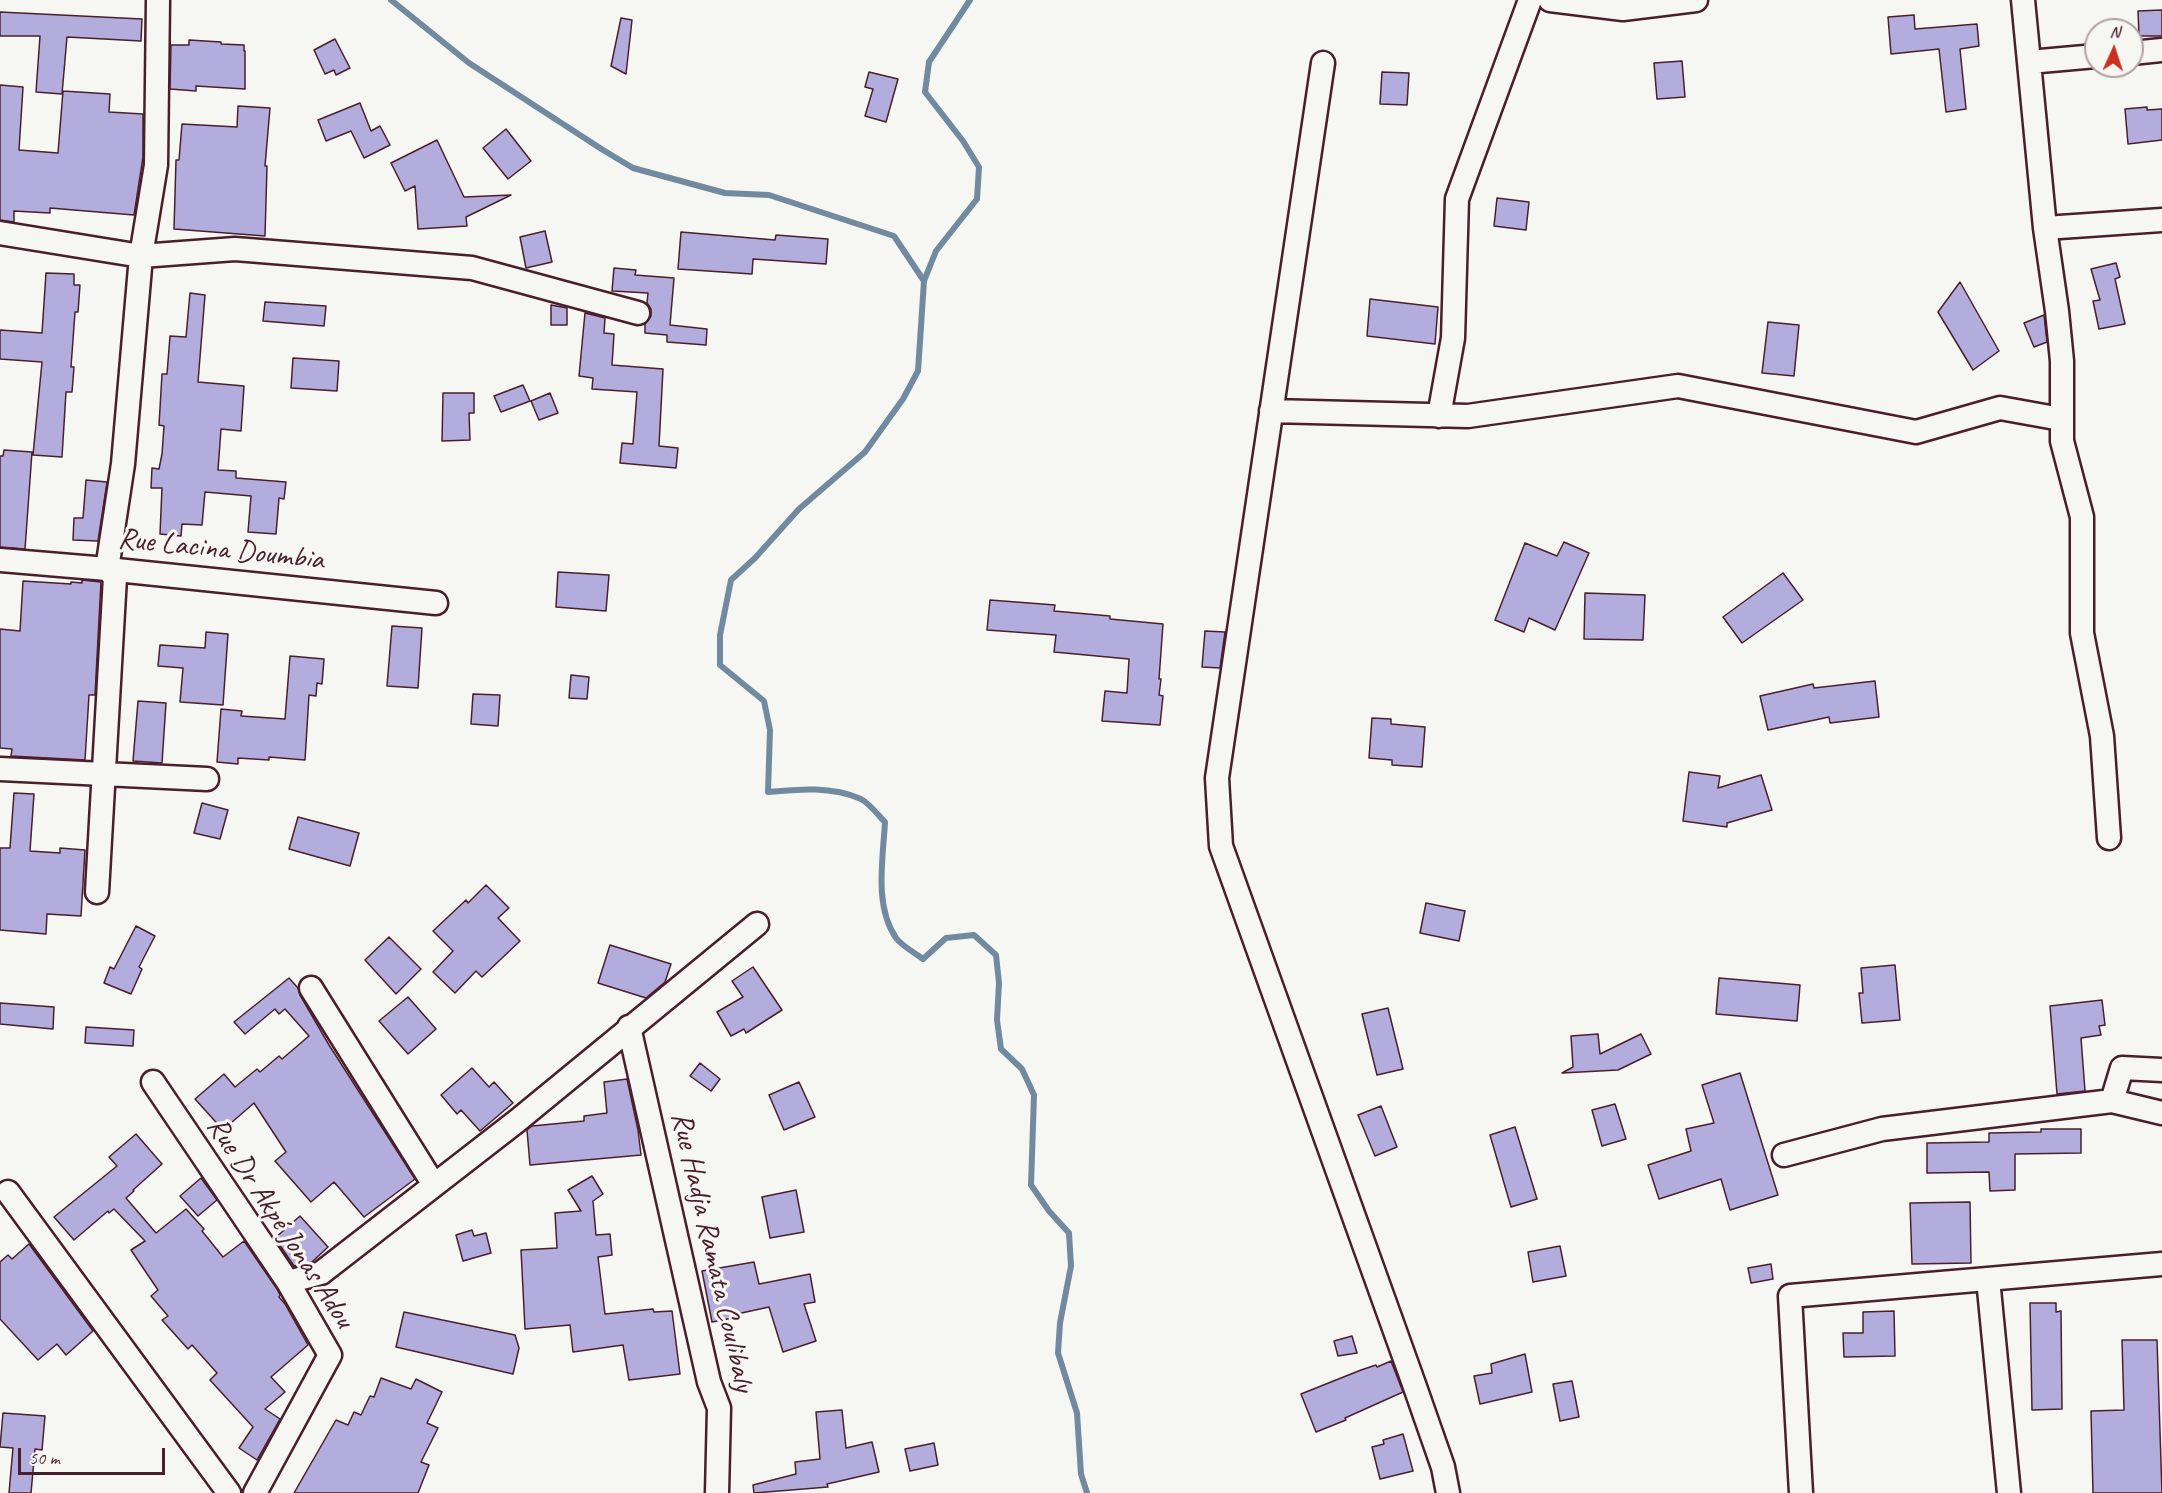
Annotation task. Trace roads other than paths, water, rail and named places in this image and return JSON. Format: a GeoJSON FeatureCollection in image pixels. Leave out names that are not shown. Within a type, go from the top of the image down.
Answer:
{"type":"FeatureCollection","features":[{"type":"Feature","properties":{"kind":"street"},"geometry":{"type":"LineString","coordinates":[[97,892],[115,577],[107,569],[123,464],[141,256],[156,165],[158,0]]}},
{"type":"Feature","properties":{"kind":"street"},"geometry":{"type":"LineString","coordinates":[[1439,416],[1453,338],[1457,199],[1530,0]]}},
{"type":"Feature","properties":{"kind":"street"},"geometry":{"type":"LineString","coordinates":[[1550,0],[1623,9],[1696,0]]}},
{"type":"Feature","properties":{"kind":"street"},"geometry":{"type":"LineString","coordinates":[[2023,0],[2045,228],[2062,361],[2062,441],[2082,517],[2082,633],[2102,736],[2109,838]]}},
{"type":"Feature","properties":{"kind":"street"},"geometry":{"type":"LineString","coordinates":[[2144,51],[2162,50]]}},
{"type":"Feature","properties":{"kind":"street"},"geometry":{"type":"LineString","coordinates":[[2029,63],[2084,57]]}},
{"type":"Feature","properties":{"kind":"street"},"geometry":{"type":"LineString","coordinates":[[1323,63],[1217,778],[1221,846],[1414,1384],[1443,1467],[1448,1493]]}},
{"type":"Feature","properties":{"kind":"street"},"geometry":{"type":"LineString","coordinates":[[2045,228],[2162,220]]}},
{"type":"Feature","properties":{"kind":"street"},"geometry":{"type":"LineString","coordinates":[[0,233],[141,256],[235,249],[472,268],[639,313]]}},
{"type":"Feature","properties":{"kind":"street"},"geometry":{"type":"LineString","coordinates":[[1272,411],[1468,416],[1678,386],[1916,432],[2000,408],[2061,419]]}},
{"type":"Feature","properties":{"kind":"street","name":"Rue Lacina Doumbia"},"geometry":{"type":"LineString","coordinates":[[0,560],[436,603]]}},
{"type":"Feature","properties":{"kind":"street"},"geometry":{"type":"LineString","coordinates":[[0,769],[207,779]]}},
{"type":"Feature","properties":{"kind":"street"},"geometry":{"type":"LineString","coordinates":[[288,1282],[321,1273],[517,1121],[757,924]]}},
{"type":"Feature","properties":{"kind":"street"},"geometry":{"type":"LineString","coordinates":[[311,988],[434,1185]]}},
{"type":"Feature","properties":{"kind":"street","name":"Rue Hadja Ramata Coulibaly"},"geometry":{"type":"LineString","coordinates":[[629,1027],[709,1382],[719,1408],[717,1493]]}},
{"type":"Feature","properties":{"kind":"street"},"geometry":{"type":"LineString","coordinates":[[2112,1101],[2122,1068],[2162,1070]]}},
{"type":"Feature","properties":{"kind":"street","name":"Rue Dr Akpé Jonas Adou"},"geometry":{"type":"LineString","coordinates":[[153,1082],[288,1282],[330,1355],[255,1493]]}},
{"type":"Feature","properties":{"kind":"street"},"geometry":{"type":"LineString","coordinates":[[1784,1155],[1882,1129],[2112,1101],[2162,1113]]}},
{"type":"Feature","properties":{"kind":"street"},"geometry":{"type":"LineString","coordinates":[[8,1191],[229,1493]]}},
{"type":"Feature","properties":{"kind":"street"},"geometry":{"type":"LineString","coordinates":[[1801,1493],[1790,1296],[2162,1264]]}},
{"type":"Feature","properties":{"kind":"street"},"geometry":{"type":"LineString","coordinates":[[1988,1279],[2010,1493]]}},
{"type":"Feature","properties":{"kind":"waterway"},"geometry":{"type":"LineString","coordinates":[[391,0],[469,63],[633,168],[725,193],[769,195],[894,236],[924,281]]}},
{"type":"Feature","properties":{"kind":"waterway"},"geometry":{"type":"LineString","coordinates":[[970,0],[929,62],[925,92],[963,141],[979,167],[977,199],[936,251],[924,281],[918,371],[903,399],[865,452],[799,509],[755,558],[731,580],[720,635],[720,665],[764,701],[770,730],[768,792],[792,790],[839,792],[861,799],[885,822],[882,897],[889,925],[896,938],[923,959],[946,938],[974,935],[996,955],[999,983],[997,1020],[1001,1049],[1022,1069],[1034,1095],[1031,1185],[1049,1211],[1069,1233],[1071,1266],[1060,1323],[1058,1353],[1077,1413],[1081,1474],[1087,1493]]}}]}
